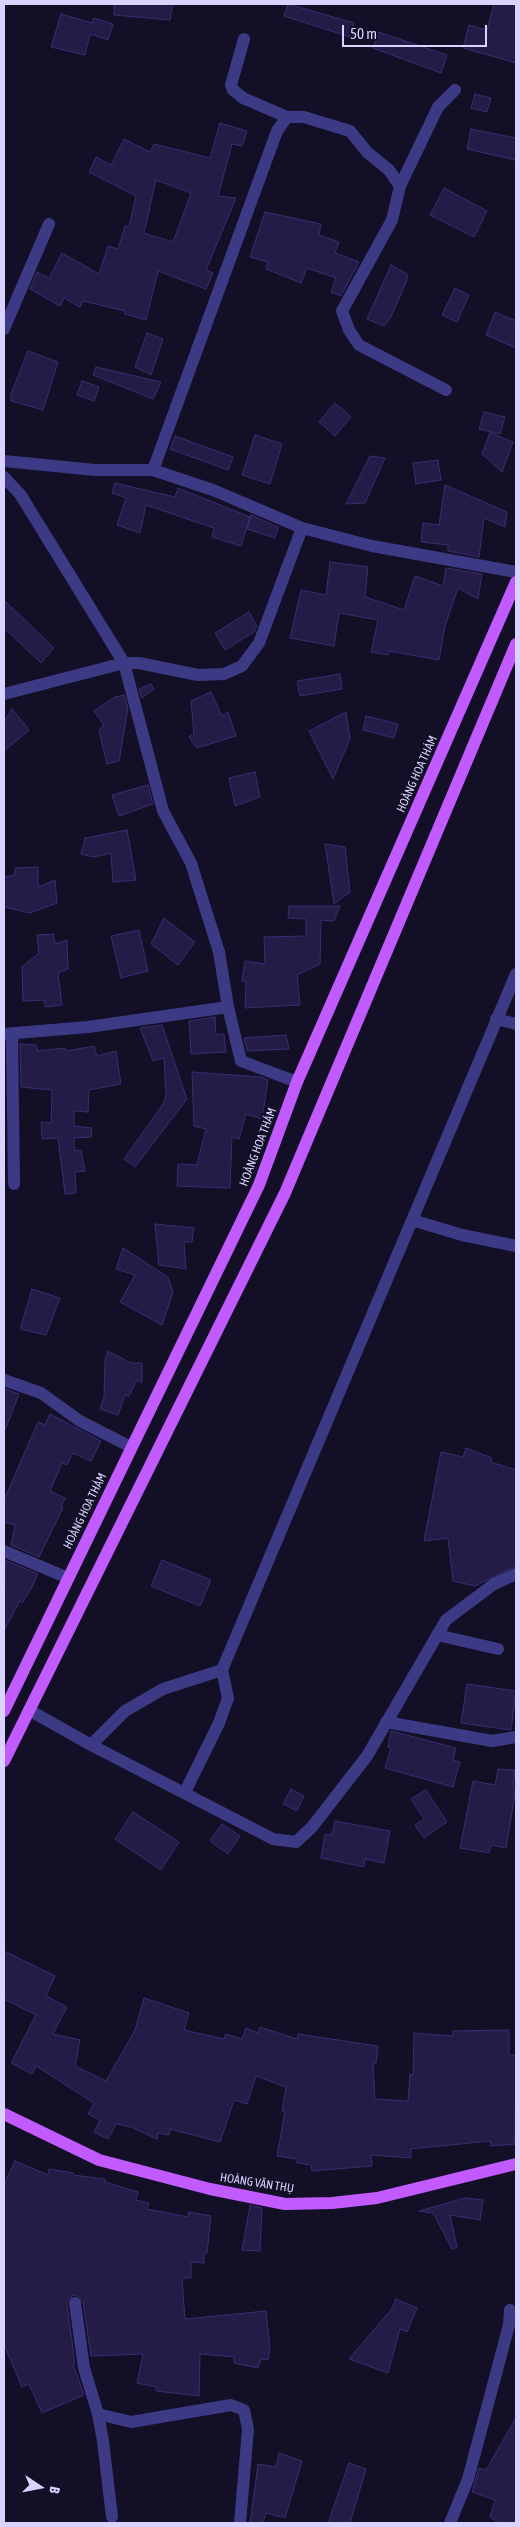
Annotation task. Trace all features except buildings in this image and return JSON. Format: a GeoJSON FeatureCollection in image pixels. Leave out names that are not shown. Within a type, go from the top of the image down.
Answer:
{"type":"FeatureCollection","features":[{"type":"Feature","properties":{"kind":"main road","name":"HOÀNG HOA THÁM"},"geometry":{"type":"LineString","coordinates":[[6,1706],[259,1185],[297,1082],[516,582]]}},
{"type":"Feature","properties":{"kind":"main road"},"geometry":{"type":"LineString","coordinates":[[4,1762],[285,1193],[516,644]]}},
{"type":"Feature","properties":{"kind":"main road"},"geometry":{"type":"LineString","coordinates":[[6,1706],[29,1710]]}},
{"type":"Feature","properties":{"kind":"main road","name":"HOÀNG VĂN THỤ"},"geometry":{"type":"LineString","coordinates":[[4,2114],[98,2160],[210,2189],[286,2204],[332,2203],[377,2198],[516,2164]]}},
{"type":"Feature","properties":{"kind":"street"},"geometry":{"type":"LineString","coordinates":[[244,39],[231,85],[233,90],[243,98],[288,117],[304,117],[350,131],[367,152],[389,170],[400,186]]}},
{"type":"Feature","properties":{"kind":"street"},"geometry":{"type":"LineString","coordinates":[[446,390],[360,344],[349,330],[342,311],[392,220],[400,186],[438,107],[455,90]]}},
{"type":"Feature","properties":{"kind":"street"},"geometry":{"type":"LineString","coordinates":[[153,470],[277,131],[288,117]]}},
{"type":"Feature","properties":{"kind":"street"},"geometry":{"type":"LineString","coordinates":[[4,329],[49,224]]}},
{"type":"Feature","properties":{"kind":"street"},"geometry":{"type":"LineString","coordinates":[[4,461],[95,470],[153,470],[213,490],[302,528],[382,548],[516,572]]}},
{"type":"Feature","properties":{"kind":"street"},"geometry":{"type":"LineString","coordinates":[[4,477],[20,494],[124,663],[163,812],[191,863],[219,952],[228,1007],[242,1061],[297,1082]]}},
{"type":"Feature","properties":{"kind":"street"},"geometry":{"type":"LineString","coordinates":[[4,694],[124,663],[139,663],[198,675],[224,674],[242,666],[259,643],[302,528]]}},
{"type":"Feature","properties":{"kind":"street"},"geometry":{"type":"LineString","coordinates":[[185,1792],[219,1723],[228,1698],[222,1670],[516,974]]}},
{"type":"Feature","properties":{"kind":"street"},"geometry":{"type":"LineString","coordinates":[[14,1184],[8,1034],[88,1027],[228,1007]]}},
{"type":"Feature","properties":{"kind":"street"},"geometry":{"type":"LineString","coordinates":[[496,1019],[516,1024]]}},
{"type":"Feature","properties":{"kind":"street"},"geometry":{"type":"LineString","coordinates":[[412,1220],[462,1235],[516,1246]]}},
{"type":"Feature","properties":{"kind":"street"},"geometry":{"type":"LineString","coordinates":[[4,1380],[41,1393],[80,1421],[131,1447]]}},
{"type":"Feature","properties":{"kind":"street"},"geometry":{"type":"LineString","coordinates":[[4,1551],[68,1578]]}},
{"type":"Feature","properties":{"kind":"street"},"geometry":{"type":"LineString","coordinates":[[29,1710],[91,1745],[273,1839],[296,1842],[312,1827],[367,1756],[446,1620],[470,1600],[494,1584],[516,1574]]}},
{"type":"Feature","properties":{"kind":"street"},"geometry":{"type":"LineString","coordinates":[[437,1635],[498,1650]]}},
{"type":"Feature","properties":{"kind":"street"},"geometry":{"type":"LineString","coordinates":[[91,1745],[132,1706],[163,1689],[222,1670]]}},
{"type":"Feature","properties":{"kind":"street"},"geometry":{"type":"LineString","coordinates":[[386,1722],[492,1741],[516,1737]]}},
{"type":"Feature","properties":{"kind":"street"},"geometry":{"type":"LineString","coordinates":[[75,2303],[84,2368],[98,2414],[112,2517]]}},
{"type":"Feature","properties":{"kind":"street"},"geometry":{"type":"LineString","coordinates":[[450,2523],[468,2479],[510,2325],[510,2310]]}},
{"type":"Feature","properties":{"kind":"street"},"geometry":{"type":"LineString","coordinates":[[98,2414],[130,2422],[231,2405],[244,2410],[248,2429],[240,2523]]}}]}
